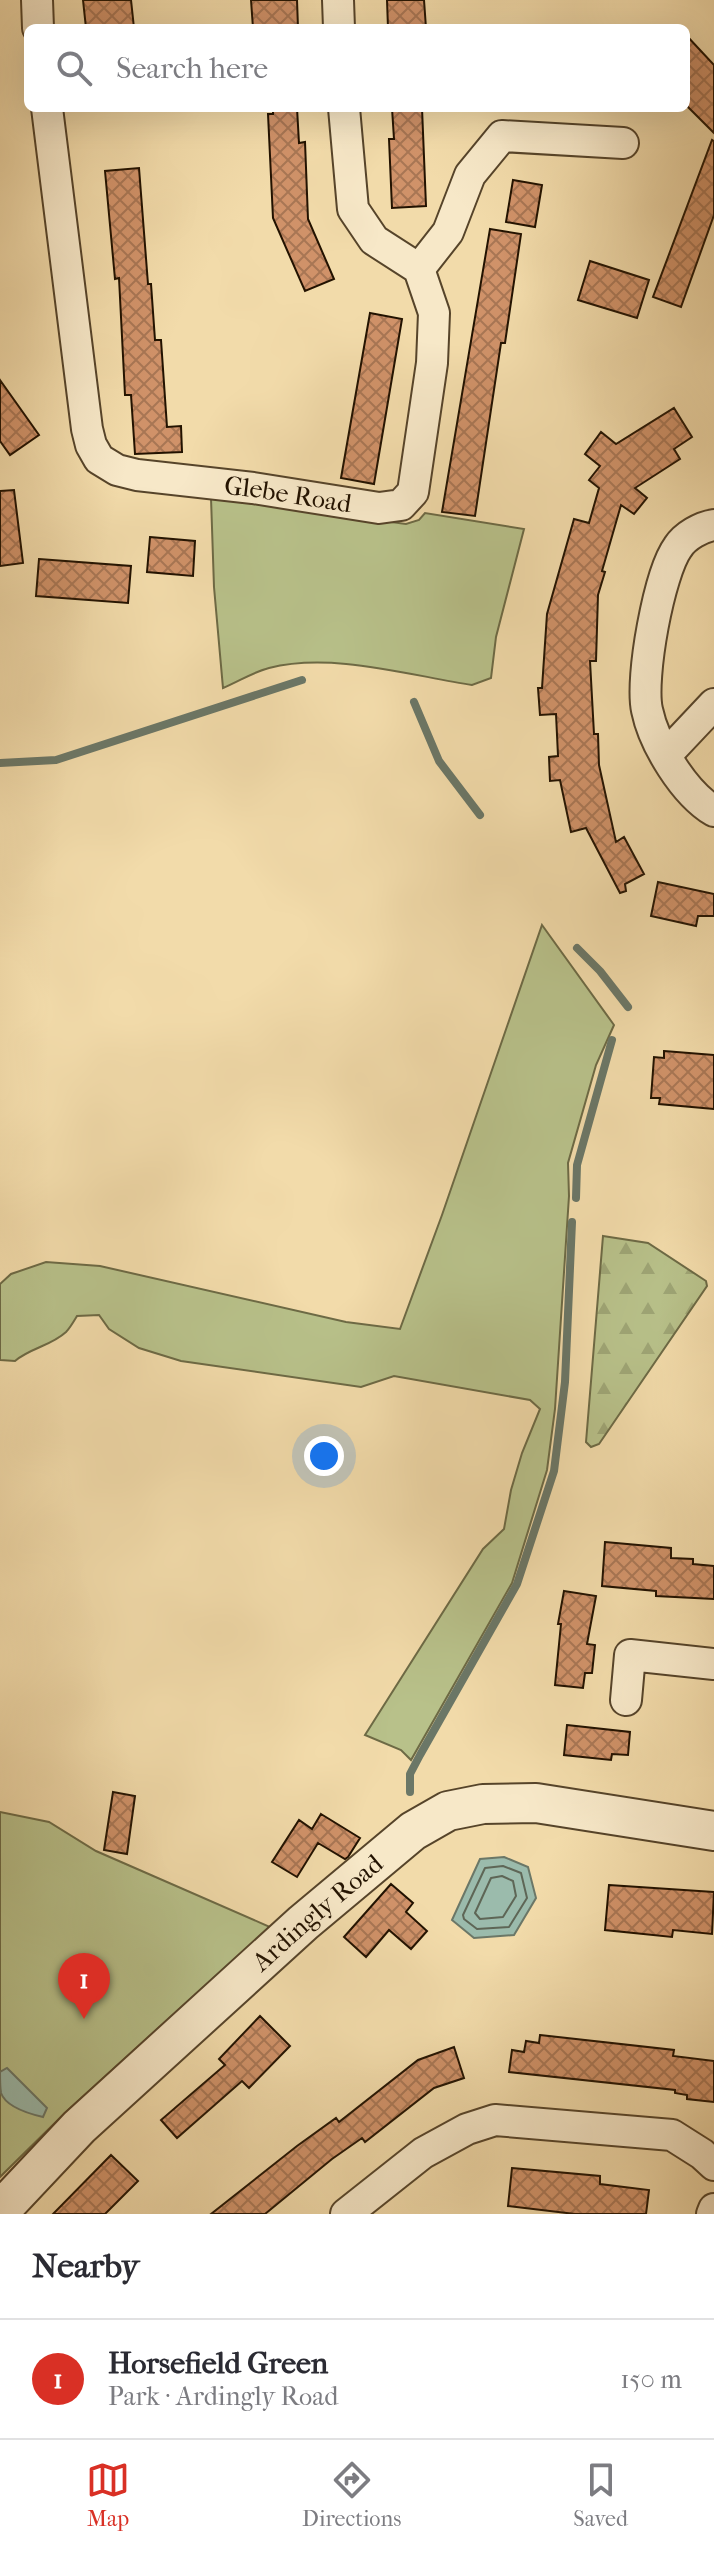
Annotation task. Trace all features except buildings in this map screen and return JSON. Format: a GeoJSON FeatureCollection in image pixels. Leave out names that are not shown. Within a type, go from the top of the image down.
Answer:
{"type":"FeatureCollection","features":[{"type":"Feature","properties":{"kind":"street"},"geometry":{"type":"LineString","coordinates":[[37,0],[38,24]]}},
{"type":"Feature","properties":{"kind":"street"},"geometry":{"type":"LineString","coordinates":[[338,0],[339,24]]}},
{"type":"Feature","properties":{"kind":"street","name":"Glebe Road"},"geometry":{"type":"LineString","coordinates":[[47,112],[87,429],[99,459],[117,470],[352,505],[379,508],[401,505],[413,492],[432,363],[434,313],[419,269]]}},
{"type":"Feature","properties":{"kind":"street"},"geometry":{"type":"LineString","coordinates":[[344,112],[353,209],[374,240],[419,269],[448,232],[470,175],[502,136],[623,143]]}},
{"type":"Feature","properties":{"kind":"street"},"geometry":{"type":"LineString","coordinates":[[714,525],[692,534],[678,546],[666,573],[645,673],[647,708],[654,732],[688,789],[714,811]]}},
{"type":"Feature","properties":{"kind":"street"},"geometry":{"type":"LineString","coordinates":[[666,755],[714,704]]}},
{"type":"Feature","properties":{"kind":"street"},"geometry":{"type":"LineString","coordinates":[[626,1700],[630,1655],[714,1664]]}},
{"type":"Feature","properties":{"kind":"street","name":"Ardingly Road"},"geometry":{"type":"LineString","coordinates":[[0,2211],[79,2127],[303,1923],[413,1831],[448,1811],[483,1804],[536,1803],[714,1831]]}},
{"type":"Feature","properties":{"kind":"street"},"geometry":{"type":"LineString","coordinates":[[346,2214],[423,2153],[467,2129],[495,2120],[672,2135],[714,2165]]}},
{"type":"Feature","properties":{"kind":"green space"},"geometry":{"type":"Polygon","coordinates":[[[211,498],[406,524],[419,520],[425,513],[524,529],[496,637],[491,678],[472,685],[370,667],[318,662],[269,668],[223,688],[214,587],[211,498]]]}},
{"type":"Feature","properties":{"kind":"green space"},"geometry":{"type":"Polygon","coordinates":[[[542,925],[614,1025],[596,1065],[568,1163],[569,1196],[555,1409],[547,1470],[512,1583],[411,1760],[401,1750],[365,1735],[483,1549],[504,1529],[522,1453],[540,1409],[530,1400],[394,1376],[361,1387],[181,1361],[139,1348],[109,1329],[99,1315],[77,1316],[66,1332],[54,1341],[15,1361],[0,1360],[0,1284],[11,1274],[46,1262],[100,1266],[346,1322],[400,1329],[542,925]]]}},
{"type":"Feature","properties":{"kind":"green space"},"geometry":{"type":"Polygon","coordinates":[[[603,1236],[648,1243],[706,1281],[707,1286],[599,1444],[591,1447],[586,1442],[603,1236]]]}},
{"type":"Feature","properties":{"kind":"green space"},"geometry":{"type":"Polygon","coordinates":[[[0,1812],[49,1822],[96,1851],[270,1927],[66,2112],[0,2177],[0,1812]]]}},
{"type":"Feature","properties":{"kind":"water"},"geometry":{"type":"Polygon","coordinates":[[[504,1857],[528,1867],[536,1898],[514,1935],[474,1938],[452,1920],[480,1859],[504,1857]]]}},
{"type":"Feature","properties":{"kind":"water"},"geometry":{"type":"Polygon","coordinates":[[[7,2068],[47,2108],[43,2117],[19,2109],[4,2098],[0,2072],[7,2068]]]}},
{"type":"Feature","properties":{"kind":"waterway"},"geometry":{"type":"LineString","coordinates":[[0,763],[56,760],[302,680]]}},
{"type":"Feature","properties":{"kind":"waterway"},"geometry":{"type":"LineString","coordinates":[[414,702],[439,761],[480,815]]}},
{"type":"Feature","properties":{"kind":"waterway"},"geometry":{"type":"LineString","coordinates":[[577,948],[628,1007]]}},
{"type":"Feature","properties":{"kind":"waterway"},"geometry":{"type":"LineString","coordinates":[[576,1198],[577,1165],[612,1040]]}},
{"type":"Feature","properties":{"kind":"waterway"},"geometry":{"type":"LineString","coordinates":[[410,1792],[410,1774],[517,1584],[554,1471],[565,1382],[572,1222]]}},
{"type":"Feature","properties":{"kind":"place","name":"Horsefield Green"},"geometry":{"type":"Point","coordinates":[84,2019]}}]}
